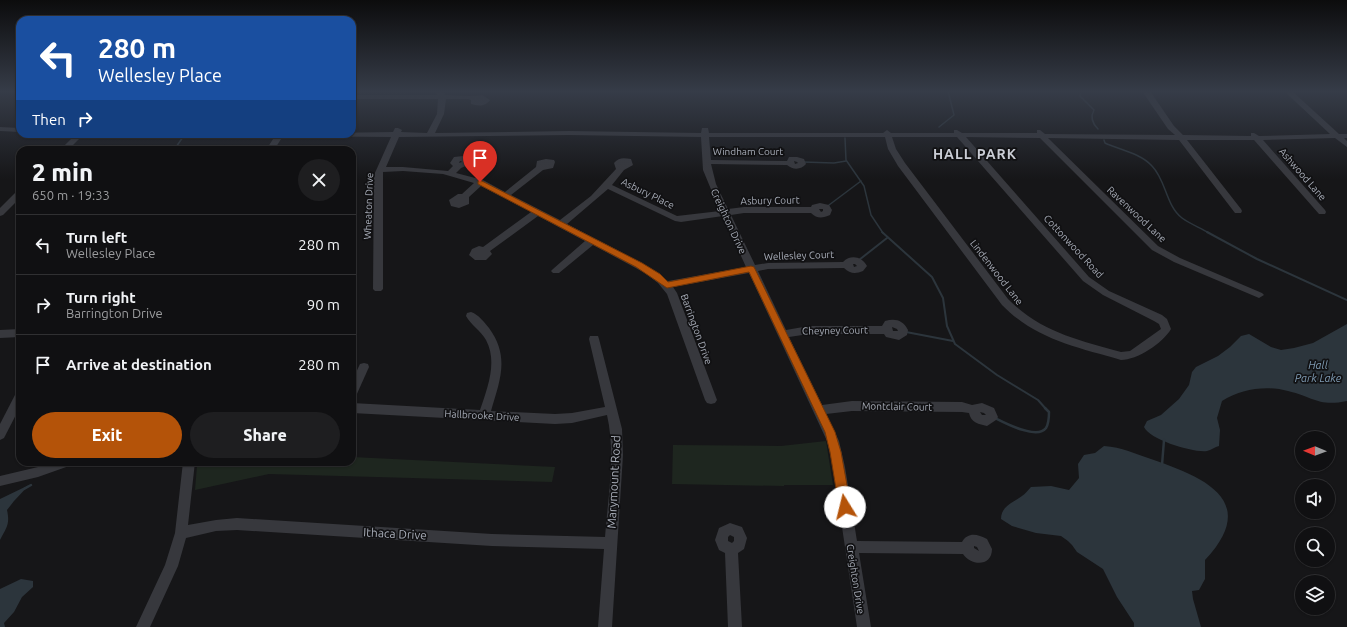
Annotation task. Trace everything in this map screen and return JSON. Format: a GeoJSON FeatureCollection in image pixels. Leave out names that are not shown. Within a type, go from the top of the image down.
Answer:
{"type":"FeatureCollection","features":[{"type":"Feature","properties":{"kind":"street"},"geometry":{"type":"LineString","coordinates":[[430,130],[435,120]]}},
{"type":"Feature","properties":{"kind":"street"},"geometry":{"type":"LineString","coordinates":[[1167,120],[1170,127],[1180,135],[1238,211]]}},
{"type":"Feature","properties":{"kind":"street"},"geometry":{"type":"LineString","coordinates":[[1320,120],[1347,146]]}},
{"type":"Feature","properties":{"kind":"street"},"geometry":{"type":"LineString","coordinates":[[356,128],[397,131]]}},
{"type":"Feature","properties":{"kind":"street"},"geometry":{"type":"LineString","coordinates":[[0,130],[16,130]]}},
{"type":"Feature","properties":{"kind":"street"},"geometry":{"type":"LineString","coordinates":[[356,132],[430,130],[569,133],[705,132],[1347,136]]}},
{"type":"Feature","properties":{"kind":"street","name":"Wheaton Drive"},"geometry":{"type":"LineString","coordinates":[[378,289],[378,179],[380,170],[397,131]]}},
{"type":"Feature","properties":{"kind":"street","name":"Creighton Drive"},"geometry":{"type":"LineString","coordinates":[[705,132],[709,176],[751,269],[820,410],[835,446],[864,627]]}},
{"type":"Feature","properties":{"kind":"street","name":"Lindenwood Lane"},"geometry":{"type":"LineString","coordinates":[[887,133],[892,149],[901,164],[1005,302],[1016,314],[1049,334],[1101,350],[1129,356],[1140,350]]}},
{"type":"Feature","properties":{"kind":"street","name":"Cottonwood Road"},"geometry":{"type":"LineString","coordinates":[[958,133],[1089,281],[1106,293],[1154,316],[1163,322],[1165,331],[1140,350]]}},
{"type":"Feature","properties":{"kind":"street","name":"Ravenwood Lane"},"geometry":{"type":"LineString","coordinates":[[1041,134],[1156,248],[1171,258],[1259,295]]}},
{"type":"Feature","properties":{"kind":"street","name":"Ashwood Lane"},"geometry":{"type":"LineString","coordinates":[[1254,135],[1322,212]]}},
{"type":"Feature","properties":{"kind":"street"},"geometry":{"type":"LineString","coordinates":[[68,146],[76,138]]}},
{"type":"Feature","properties":{"kind":"street","name":"Windham Court"},"geometry":{"type":"LineString","coordinates":[[707,162],[789,163]]}},
{"type":"Feature","properties":{"kind":"street"},"geometry":{"type":"LineString","coordinates":[[450,173],[458,166]]}},
{"type":"Feature","properties":{"kind":"street"},"geometry":{"type":"LineString","coordinates":[[561,224],[608,186],[622,167]]}},
{"type":"Feature","properties":{"kind":"street"},"geometry":{"type":"LineString","coordinates":[[506,195],[542,168]]}},
{"type":"Feature","properties":{"kind":"street","name":"Barrington Drive"},"geometry":{"type":"LineString","coordinates":[[380,170],[392,172],[412,170],[450,173],[480,182],[639,265],[657,276],[667,285],[672,293],[711,400]]}},
{"type":"Feature","properties":{"kind":"street"},"geometry":{"type":"LineString","coordinates":[[464,197],[480,182]]}},
{"type":"Feature","properties":{"kind":"street","name":"Asbury Place"},"geometry":{"type":"LineString","coordinates":[[608,186],[678,219],[690,219],[725,213]]}},
{"type":"Feature","properties":{"kind":"street"},"geometry":{"type":"LineString","coordinates":[[0,213],[16,197]]}},
{"type":"Feature","properties":{"kind":"street","name":"Asbury Court"},"geometry":{"type":"LineString","coordinates":[[725,213],[751,210],[814,210]]}},
{"type":"Feature","properties":{"kind":"street"},"geometry":{"type":"LineString","coordinates":[[485,250],[537,212]]}},
{"type":"Feature","properties":{"kind":"street"},"geometry":{"type":"LineString","coordinates":[[556,271],[591,240]]}},
{"type":"Feature","properties":{"kind":"street","name":"Wellesley Court"},"geometry":{"type":"LineString","coordinates":[[667,285],[775,265],[847,265]]}},
{"type":"Feature","properties":{"kind":"street"},"geometry":{"type":"LineString","coordinates":[[471,316],[491,337],[498,359],[495,377],[484,415]]}},
{"type":"Feature","properties":{"kind":"street","name":"Cheyney Court"},"geometry":{"type":"LineString","coordinates":[[783,334],[809,330],[886,330]]}},
{"type":"Feature","properties":{"kind":"street"},"geometry":{"type":"LineString","coordinates":[[0,334],[16,334]]}},
{"type":"Feature","properties":{"kind":"street","name":"Marymount Road"},"geometry":{"type":"LineString","coordinates":[[594,339],[616,429],[617,442],[605,627]]}},
{"type":"Feature","properties":{"kind":"street"},"geometry":{"type":"LineString","coordinates":[[356,384],[364,367]]}},
{"type":"Feature","properties":{"kind":"street"},"geometry":{"type":"LineString","coordinates":[[0,435],[16,404]]}},
{"type":"Feature","properties":{"kind":"street","name":"Montclair Court"},"geometry":{"type":"LineString","coordinates":[[820,410],[852,406],[962,407],[974,410]]}},
{"type":"Feature","properties":{"kind":"street","name":"Hallbrooke Drive"},"geometry":{"type":"LineString","coordinates":[[356,408],[565,419],[611,410]]}},
{"type":"Feature","properties":{"kind":"street"},"geometry":{"type":"LineString","coordinates":[[0,481],[43,471],[55,466]]}},
{"type":"Feature","properties":{"kind":"street"},"geometry":{"type":"LineString","coordinates":[[143,627],[171,566],[181,533],[189,466]]}},
{"type":"Feature","properties":{"kind":"street","name":"Ithaca Drive"},"geometry":{"type":"LineString","coordinates":[[181,533],[205,526],[237,524],[492,540],[611,543]]}},
{"type":"Feature","properties":{"kind":"street"},"geometry":{"type":"LineString","coordinates":[[851,547],[966,548]]}},
{"type":"Feature","properties":{"kind":"street"},"geometry":{"type":"LineString","coordinates":[[731,549],[735,627]]}},
{"type":"Feature","properties":{"kind":"shaded area"},"geometry":{"type":"Polygon","coordinates":[[[826,441],[833,485],[784,486],[672,484],[673,445],[781,446],[826,441]]]}},
{"type":"Feature","properties":{"kind":"shaded area"},"geometry":{"type":"Polygon","coordinates":[[[356,457],[555,467],[552,482],[269,474],[195,490],[197,466],[356,466],[356,457]]]}},
{"type":"Feature","properties":{"kind":"water","name":"Hall Park Lake"},"geometry":{"type":"Polygon","coordinates":[[[1347,324],[1347,401],[1337,403],[1323,402],[1297,393],[1271,388],[1245,391],[1222,401],[1217,418],[1220,430],[1219,446],[1207,451],[1193,450],[1173,445],[1155,437],[1144,427],[1147,421],[1161,415],[1179,399],[1189,385],[1192,372],[1196,367],[1218,356],[1241,336],[1249,334],[1271,347],[1281,350],[1313,343],[1347,324]]]}},
{"type":"Feature","properties":{"kind":"water"},"geometry":{"type":"Polygon","coordinates":[[[1104,446],[1128,451],[1189,474],[1206,483],[1218,494],[1226,506],[1228,521],[1221,539],[1205,560],[1205,579],[1199,590],[1192,591],[1201,627],[1134,627],[1134,623],[1117,597],[1103,569],[1077,552],[1068,541],[1061,536],[1036,533],[1012,526],[1001,519],[1005,508],[1031,487],[1051,486],[1069,490],[1079,478],[1078,464],[1084,455],[1095,453],[1104,446]]]}},
{"type":"Feature","properties":{"kind":"water"},"geometry":{"type":"Polygon","coordinates":[[[29,485],[7,510],[7,525],[0,540],[0,499],[29,485]]]}},
{"type":"Feature","properties":{"kind":"water"},"geometry":{"type":"Polygon","coordinates":[[[21,579],[33,581],[33,587],[22,597],[14,612],[4,623],[5,627],[0,627],[0,589],[21,579]]]}},
{"type":"Feature","properties":{"kind":"waterway"},"geometry":{"type":"LineString","coordinates":[[939,127],[947,120]]}},
{"type":"Feature","properties":{"kind":"waterway"},"geometry":{"type":"LineString","coordinates":[[1093,120],[1098,129]]}},
{"type":"Feature","properties":{"kind":"waterway"},"geometry":{"type":"LineString","coordinates":[[177,146],[182,138]]}},
{"type":"Feature","properties":{"kind":"waterway"},"geometry":{"type":"LineString","coordinates":[[845,138],[846,160],[861,181]]}},
{"type":"Feature","properties":{"kind":"waterway"},"geometry":{"type":"LineString","coordinates":[[1104,140],[1105,143],[1142,158],[1152,166],[1157,172],[1169,200],[1177,213],[1185,220],[1209,233]]}},
{"type":"Feature","properties":{"kind":"waterway"},"geometry":{"type":"LineString","coordinates":[[803,162],[834,163],[846,161]]}},
{"type":"Feature","properties":{"kind":"waterway"},"geometry":{"type":"LineString","coordinates":[[829,205],[861,181]]}},
{"type":"Feature","properties":{"kind":"waterway"},"geometry":{"type":"LineString","coordinates":[[861,181],[864,186],[871,215],[883,233]]}},
{"type":"Feature","properties":{"kind":"waterway"},"geometry":{"type":"LineString","coordinates":[[1207,232],[1257,259],[1347,300]]}},
{"type":"Feature","properties":{"kind":"waterway"},"geometry":{"type":"LineString","coordinates":[[883,233],[932,277],[943,298],[947,326],[955,344],[997,375],[1038,400],[1046,409]]}},
{"type":"Feature","properties":{"kind":"waterway"},"geometry":{"type":"LineString","coordinates":[[859,260],[887,238]]}},
{"type":"Feature","properties":{"kind":"waterway"},"geometry":{"type":"LineString","coordinates":[[906,332],[953,341]]}},
{"type":"Feature","properties":{"kind":"waterway"},"geometry":{"type":"LineString","coordinates":[[995,418],[1021,429],[1036,432],[1042,431],[1046,428],[1049,420],[1049,412],[1046,409]]}},
{"type":"Feature","properties":{"kind":"waterway"},"geometry":{"type":"LineString","coordinates":[[1162,465],[1164,440]]}},
{"type":"Feature","properties":{"kind":"waterway"},"geometry":{"type":"LineString","coordinates":[[24,489],[31,485]]}},
{"type":"Feature","properties":{"kind":"district","name":"HALL PARK"},"geometry":{"type":"Point","coordinates":[975,154]}},
{"type":"Feature","properties":{"kind":"route"},"geometry":{"type":"LineString","coordinates":[[480,182],[650,271],[667,285],[751,269],[830,432],[839,467],[845,507]]}}]}
